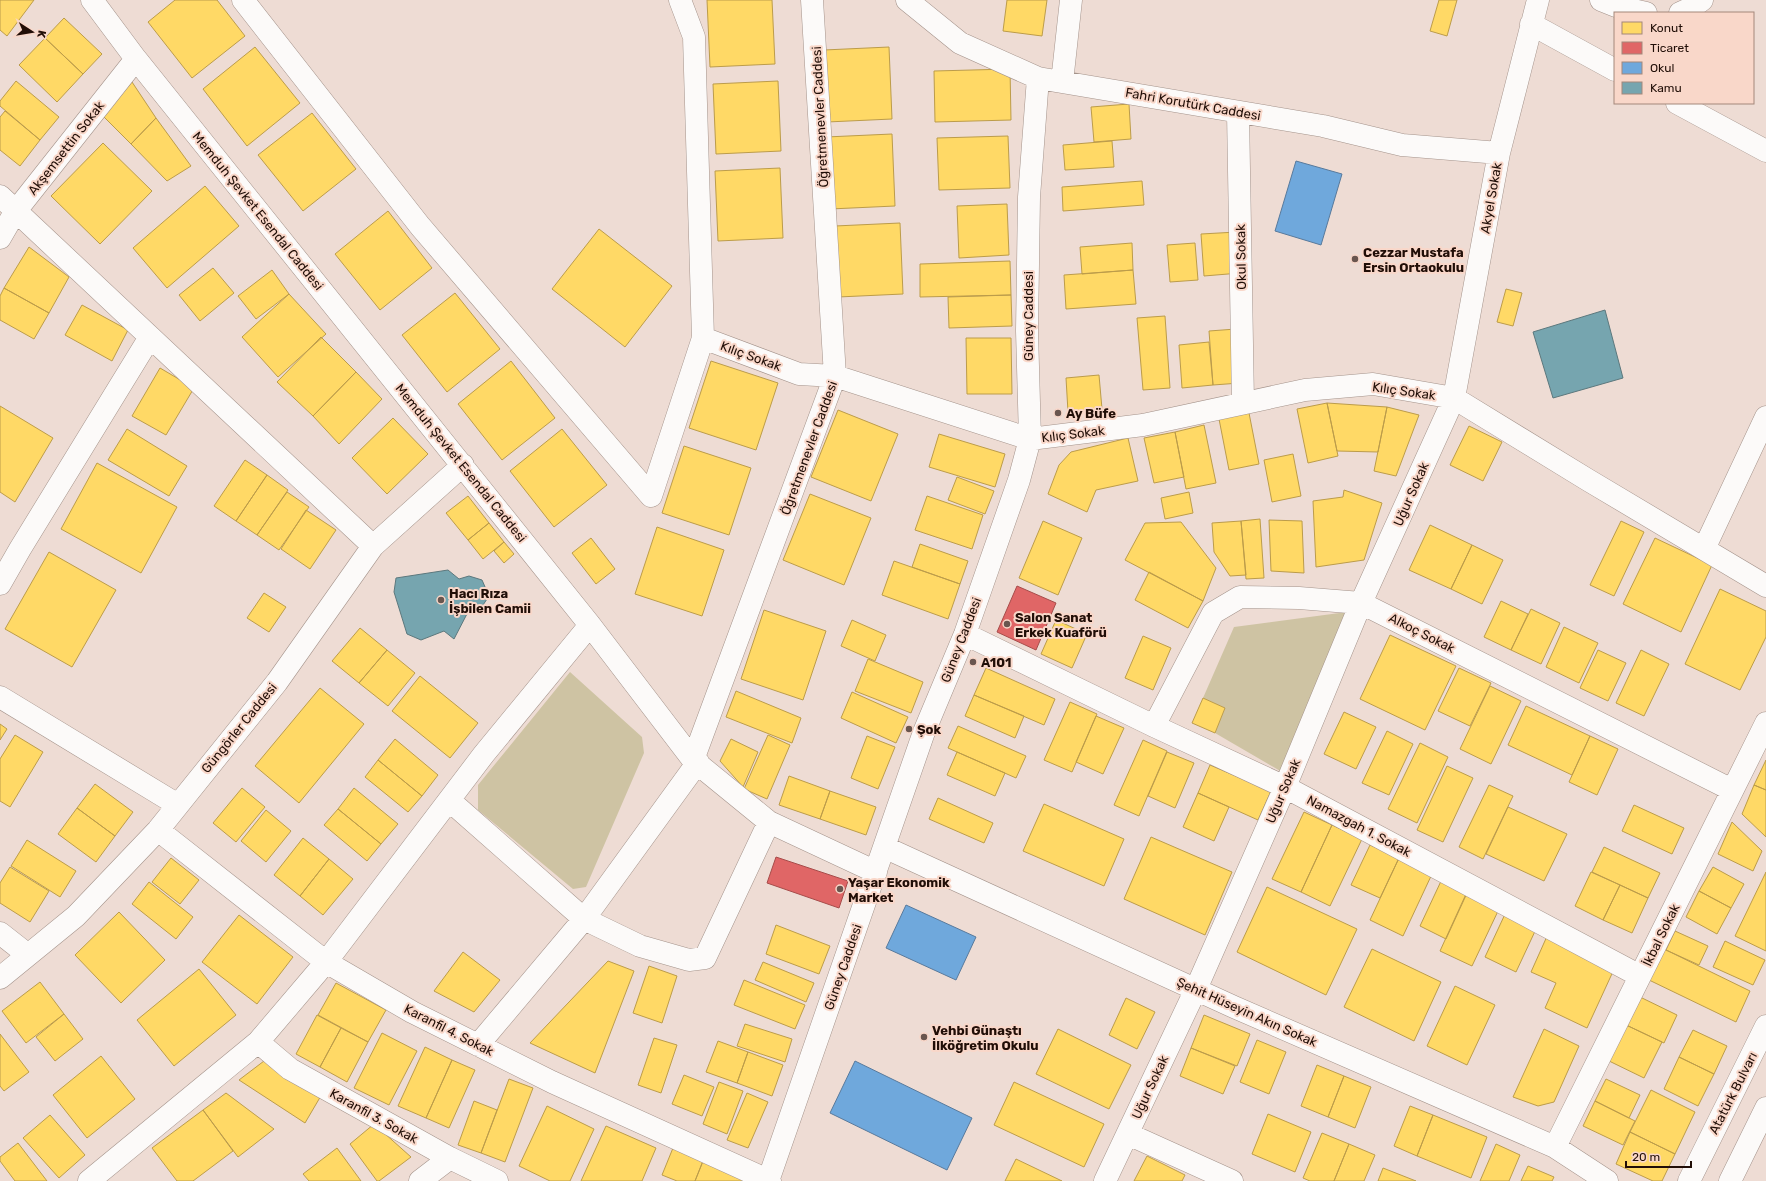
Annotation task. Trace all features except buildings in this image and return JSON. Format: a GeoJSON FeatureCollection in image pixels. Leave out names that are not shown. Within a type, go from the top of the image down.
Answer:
{"type":"FeatureCollection","features":[{"type":"Feature","properties":{"kind":"street","name":"Memduh Şevket Esendal Caddesi"},"geometry":{"type":"LineString","coordinates":[[92,0],[136,59],[463,465],[696,761],[769,822],[876,872]]}},
{"type":"Feature","properties":{"kind":"street"},"geometry":{"type":"LineString","coordinates":[[244,0],[420,226],[651,496],[703,338],[694,37],[680,0]]}},
{"type":"Feature","properties":{"kind":"street","name":"Öğretmenevler Caddesi"},"geometry":{"type":"LineString","coordinates":[[478,1045],[584,919],[696,761],[835,376],[812,0]]}},
{"type":"Feature","properties":{"kind":"street","name":"Fahri Korutürk Caddesi"},"geometry":{"type":"LineString","coordinates":[[907,0],[960,43],[1038,78],[1322,126],[1402,145],[1499,153]]}},
{"type":"Feature","properties":{"kind":"street"},"geometry":{"type":"LineString","coordinates":[[1062,82],[1070,0]]}},
{"type":"Feature","properties":{"kind":"street","name":"Akyel Sokak"},"geometry":{"type":"LineString","coordinates":[[1454,398],[1499,153],[1538,0]]}},
{"type":"Feature","properties":{"kind":"street"},"geometry":{"type":"LineString","coordinates":[[1601,0],[1616,6],[1642,12]]}},
{"type":"Feature","properties":{"kind":"street"},"geometry":{"type":"LineString","coordinates":[[1682,12],[1702,0]]}},
{"type":"Feature","properties":{"kind":"street"},"geometry":{"type":"LineString","coordinates":[[1531,24],[1614,69]]}},
{"type":"Feature","properties":{"kind":"street","name":"Akşemsettin Sokak"},"geometry":{"type":"LineString","coordinates":[[0,238],[15,212],[136,59]]}},
{"type":"Feature","properties":{"kind":"street","name":"Güney Caddesi"},"geometry":{"type":"LineString","coordinates":[[769,1181],[924,732],[964,634],[1019,480],[1030,439],[1027,331],[1029,197],[1038,78]]}},
{"type":"Feature","properties":{"kind":"street"},"geometry":{"type":"LineString","coordinates":[[1679,104],[1766,151]]}},
{"type":"Feature","properties":{"kind":"street","name":"Okul Sokak"},"geometry":{"type":"LineString","coordinates":[[1238,112],[1243,403]]}},
{"type":"Feature","properties":{"kind":"street"},"geometry":{"type":"LineString","coordinates":[[0,196],[15,212],[374,546]]}},
{"type":"Feature","properties":{"kind":"street"},"geometry":{"type":"LineString","coordinates":[[0,584],[150,337]]}},
{"type":"Feature","properties":{"kind":"street","name":"Kılıç Sokak"},"geometry":{"type":"LineString","coordinates":[[703,338],[799,374],[835,376],[1030,439],[1143,425],[1305,390],[1373,384],[1454,398]]}},
{"type":"Feature","properties":{"kind":"street"},"geometry":{"type":"LineString","coordinates":[[1454,398],[1766,586]]}},
{"type":"Feature","properties":{"kind":"street","name":"Uğur Sokak"},"geometry":{"type":"LineString","coordinates":[[1105,1181],[1196,989],[1285,787],[1361,603],[1454,398]]}},
{"type":"Feature","properties":{"kind":"street"},"geometry":{"type":"LineString","coordinates":[[1704,549],[1766,417]]}},
{"type":"Feature","properties":{"kind":"street","name":"Güngörler Caddesi"},"geometry":{"type":"LineString","coordinates":[[0,978],[76,916],[158,830],[277,682],[374,546],[463,465]]}},
{"type":"Feature","properties":{"kind":"street","name":"Alkoç Sokak"},"geometry":{"type":"LineString","coordinates":[[1154,726],[1213,613],[1240,598],[1299,598],[1361,603],[1732,790]]}},
{"type":"Feature","properties":{"kind":"street"},"geometry":{"type":"LineString","coordinates":[[89,1181],[258,1042],[326,962],[484,754],[590,625]]}},
{"type":"Feature","properties":{"kind":"street","name":"Namazgah 1. Sokak"},"geometry":{"type":"LineString","coordinates":[[964,634],[1154,726],[1285,787],[1640,976]]}},
{"type":"Feature","properties":{"kind":"street"},"geometry":{"type":"LineString","coordinates":[[0,697],[178,805]]}},
{"type":"Feature","properties":{"kind":"street","name":"İkbal Sokak"},"geometry":{"type":"LineString","coordinates":[[1555,1147],[1766,723]]}},
{"type":"Feature","properties":{"kind":"street"},"geometry":{"type":"LineString","coordinates":[[449,800],[584,919],[640,946],[689,960],[705,958],[769,822]]}},
{"type":"Feature","properties":{"kind":"street","name":"Karanfil 4. Sokak"},"geometry":{"type":"LineString","coordinates":[[158,830],[326,962],[412,1012],[552,1082],[769,1181]]}},
{"type":"Feature","properties":{"kind":"street","name":"Şehit Hüseyin Akın Sokak"},"geometry":{"type":"LineString","coordinates":[[884,847],[1196,989],[1555,1147],[1607,1181]]}},
{"type":"Feature","properties":{"kind":"street"},"geometry":{"type":"LineString","coordinates":[[0,933],[28,955]]}},
{"type":"Feature","properties":{"kind":"street","name":"Atatürk Bulvarı"},"geometry":{"type":"LineString","coordinates":[[1689,1181],[1766,1026]]}},
{"type":"Feature","properties":{"kind":"street","name":"Karanfil 3. Sokak"},"geometry":{"type":"LineString","coordinates":[[258,1042],[290,1069],[450,1158],[497,1181]]}},
{"type":"Feature","properties":{"kind":"street"},"geometry":{"type":"LineString","coordinates":[[1730,1181],[1766,1108]]}},
{"type":"Feature","properties":{"kind":"street"},"geometry":{"type":"LineString","coordinates":[[1128,1134],[1232,1181]]}},
{"type":"Feature","properties":{"kind":"street"},"geometry":{"type":"LineString","coordinates":[[420,1181],[450,1158]]}},
{"type":"Feature","properties":{"kind":"shaded area"},"geometry":{"type":"Polygon","coordinates":[[[1347,612],[1282,772],[1215,733],[1225,708],[1203,698],[1234,627],[1347,612]]]}},
{"type":"Feature","properties":{"kind":"shaded area"},"geometry":{"type":"Polygon","coordinates":[[[570,672],[642,737],[644,753],[586,887],[573,889],[478,810],[478,785],[570,672]]]}},
{"type":"Feature","properties":{"kind":"place","name":"Cezzar Mustafa Ersin Ortaokulu"},"geometry":{"type":"Point","coordinates":[1355,259]}},
{"type":"Feature","properties":{"kind":"place","name":"Ay Büfe"},"geometry":{"type":"Point","coordinates":[1058,413]}},
{"type":"Feature","properties":{"kind":"place","name":"Hacı Rıza İşbilen Camii"},"geometry":{"type":"Point","coordinates":[441,600]}},
{"type":"Feature","properties":{"kind":"place","name":"Salon Sanat Erkek Kuaförü"},"geometry":{"type":"Point","coordinates":[1007,624]}},
{"type":"Feature","properties":{"kind":"place","name":"A101"},"geometry":{"type":"Point","coordinates":[973,662]}},
{"type":"Feature","properties":{"kind":"place","name":"Şok"},"geometry":{"type":"Point","coordinates":[909,729]}},
{"type":"Feature","properties":{"kind":"place","name":"Yaşar Ekonomik Market"},"geometry":{"type":"Point","coordinates":[840,889]}},
{"type":"Feature","properties":{"kind":"place","name":"Vehbi Günaştı İlköğretim Okulu"},"geometry":{"type":"Point","coordinates":[924,1037]}}]}
